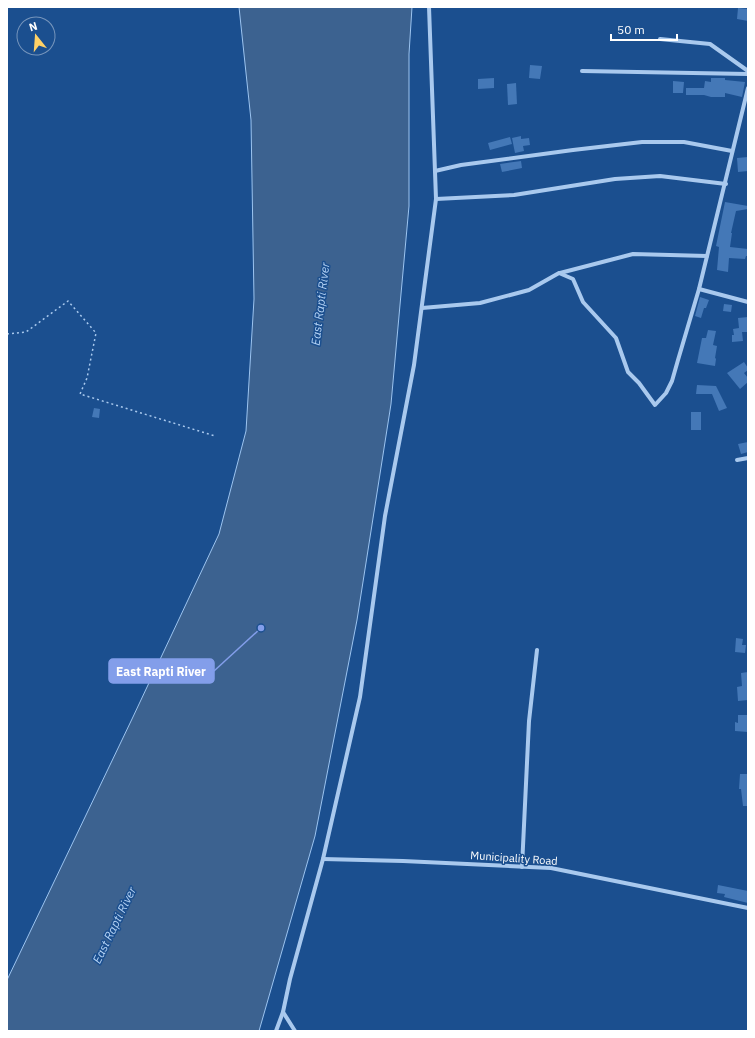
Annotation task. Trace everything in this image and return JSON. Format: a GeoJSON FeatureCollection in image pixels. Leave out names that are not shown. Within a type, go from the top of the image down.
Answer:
{"type":"FeatureCollection","features":[{"type":"Feature","properties":{"kind":"street"},"geometry":{"type":"LineString","coordinates":[[276,1031],[283,1012],[290,979],[323,859],[360,697],[385,516],[414,365],[436,200],[429,7]]}},
{"type":"Feature","properties":{"kind":"street"},"geometry":{"type":"LineString","coordinates":[[660,39],[710,44],[748,71]]}},
{"type":"Feature","properties":{"kind":"street"},"geometry":{"type":"LineString","coordinates":[[582,71],[748,74]]}},
{"type":"Feature","properties":{"kind":"street"},"geometry":{"type":"LineString","coordinates":[[560,273],[573,280],[583,302],[616,338],[628,372],[639,383],[655,405],[666,394],[672,381],[699,289],[726,184],[732,151],[748,88]]}},
{"type":"Feature","properties":{"kind":"street"},"geometry":{"type":"LineString","coordinates":[[435,171],[461,165],[642,142],[684,142],[732,151]]}},
{"type":"Feature","properties":{"kind":"street"},"geometry":{"type":"LineString","coordinates":[[436,200],[514,195],[615,179],[660,176],[726,184]]}},
{"type":"Feature","properties":{"kind":"street"},"geometry":{"type":"LineString","coordinates":[[422,308],[480,303],[529,290],[560,273],[633,254],[707,256]]}},
{"type":"Feature","properties":{"kind":"street"},"geometry":{"type":"LineString","coordinates":[[699,289],[748,302]]}},
{"type":"Feature","properties":{"kind":"street"},"geometry":{"type":"LineString","coordinates":[[737,460],[748,458]]}},
{"type":"Feature","properties":{"kind":"street"},"geometry":{"type":"LineString","coordinates":[[522,867],[528,721],[537,650]]}},
{"type":"Feature","properties":{"kind":"street","name":"Municipality Road"},"geometry":{"type":"LineString","coordinates":[[323,859],[551,868],[748,908]]}},
{"type":"Feature","properties":{"kind":"street"},"geometry":{"type":"LineString","coordinates":[[283,1012],[295,1031]]}},
{"type":"Feature","properties":{"kind":"path"},"geometry":{"type":"LineString","coordinates":[[7,334],[26,332],[68,301],[96,333],[87,378],[80,394],[215,436]]}},
{"type":"Feature","properties":{"kind":"water"},"geometry":{"type":"Polygon","coordinates":[[[239,7],[412,7],[409,54],[409,206],[391,404],[357,620],[315,836],[259,1031],[7,1031],[7,980],[219,534],[246,431],[254,299],[251,120],[239,7]]]}},
{"type":"Feature","properties":{"kind":"building"},"geometry":{"type":"Polygon","coordinates":[[[738,8],[748,9],[748,21],[737,19],[738,8]]]}},
{"type":"Feature","properties":{"kind":"building"},"geometry":{"type":"Polygon","coordinates":[[[530,65],[542,66],[540,79],[529,78],[530,65]]]}},
{"type":"Feature","properties":{"kind":"building"},"geometry":{"type":"Polygon","coordinates":[[[494,78],[494,88],[478,89],[478,79],[494,78]]]}},
{"type":"Feature","properties":{"kind":"building"},"geometry":{"type":"Polygon","coordinates":[[[711,78],[725,78],[725,80],[745,82],[742,97],[725,93],[725,97],[686,95],[686,88],[704,88],[705,81],[711,82],[711,78]]]}},
{"type":"Feature","properties":{"kind":"building"},"geometry":{"type":"Polygon","coordinates":[[[673,81],[684,82],[683,93],[673,93],[673,81]]]}},
{"type":"Feature","properties":{"kind":"building"},"geometry":{"type":"Polygon","coordinates":[[[516,83],[517,104],[508,105],[507,84],[516,83]]]}},
{"type":"Feature","properties":{"kind":"building"},"geometry":{"type":"Polygon","coordinates":[[[521,136],[521,139],[529,138],[530,145],[523,146],[524,151],[515,153],[512,138],[521,136]]]}},
{"type":"Feature","properties":{"kind":"building"},"geometry":{"type":"Polygon","coordinates":[[[510,137],[512,144],[490,150],[488,143],[510,137]]]}},
{"type":"Feature","properties":{"kind":"building"},"geometry":{"type":"Polygon","coordinates":[[[748,157],[748,171],[738,172],[737,158],[748,157]]]}},
{"type":"Feature","properties":{"kind":"building"},"geometry":{"type":"Polygon","coordinates":[[[521,161],[522,168],[502,172],[500,164],[521,161]]]}},
{"type":"Feature","properties":{"kind":"building"},"geometry":{"type":"Polygon","coordinates":[[[725,202],[748,206],[748,209],[736,211],[731,233],[730,247],[748,249],[748,256],[746,256],[745,259],[729,258],[728,272],[717,270],[719,247],[716,246],[725,202]]]}},
{"type":"Feature","properties":{"kind":"building"},"geometry":{"type":"Polygon","coordinates":[[[700,297],[709,300],[706,308],[704,308],[701,318],[695,316],[700,297]]]}},
{"type":"Feature","properties":{"kind":"building"},"geometry":{"type":"Polygon","coordinates":[[[724,304],[732,305],[731,312],[723,311],[724,304]]]}},
{"type":"Feature","properties":{"kind":"building"},"geometry":{"type":"Polygon","coordinates":[[[748,317],[748,332],[742,332],[743,341],[732,342],[732,335],[734,335],[733,329],[739,328],[738,318],[748,317]]]}},
{"type":"Feature","properties":{"kind":"building"},"geometry":{"type":"Polygon","coordinates":[[[708,330],[716,331],[713,345],[717,346],[715,366],[697,363],[702,338],[706,338],[708,330]]]}},
{"type":"Feature","properties":{"kind":"building"},"geometry":{"type":"Polygon","coordinates":[[[744,362],[748,368],[748,370],[744,373],[748,378],[748,382],[740,389],[727,373],[744,362]]]}},
{"type":"Feature","properties":{"kind":"building"},"geometry":{"type":"Polygon","coordinates":[[[697,385],[716,386],[727,408],[719,411],[712,394],[696,394],[697,385]]]}},
{"type":"Feature","properties":{"kind":"building"},"geometry":{"type":"Polygon","coordinates":[[[94,408],[100,409],[99,418],[92,417],[94,408]]]}},
{"type":"Feature","properties":{"kind":"building"},"geometry":{"type":"Polygon","coordinates":[[[691,412],[701,412],[701,430],[691,430],[691,412]]]}},
{"type":"Feature","properties":{"kind":"building"},"geometry":{"type":"Polygon","coordinates":[[[748,442],[748,452],[741,454],[738,444],[748,442]]]}},
{"type":"Feature","properties":{"kind":"building"},"geometry":{"type":"Polygon","coordinates":[[[736,638],[743,639],[742,645],[746,645],[745,653],[735,652],[736,638]]]}},
{"type":"Feature","properties":{"kind":"building"},"geometry":{"type":"Polygon","coordinates":[[[748,672],[748,700],[738,701],[737,687],[742,686],[741,673],[748,672]]]}},
{"type":"Feature","properties":{"kind":"building"},"geometry":{"type":"Polygon","coordinates":[[[738,715],[748,715],[748,732],[735,731],[735,722],[738,723],[738,715]]]}},
{"type":"Feature","properties":{"kind":"building"},"geometry":{"type":"Polygon","coordinates":[[[740,774],[748,774],[748,806],[743,806],[741,789],[739,789],[740,774]]]}},
{"type":"Feature","properties":{"kind":"building"},"geometry":{"type":"Polygon","coordinates":[[[718,885],[748,891],[748,903],[724,897],[725,894],[717,893],[718,885]]]}},
{"type":"Feature","properties":{"kind":"place","name":"East Rapti River"},"geometry":{"type":"Point","coordinates":[261,628]}}]}
